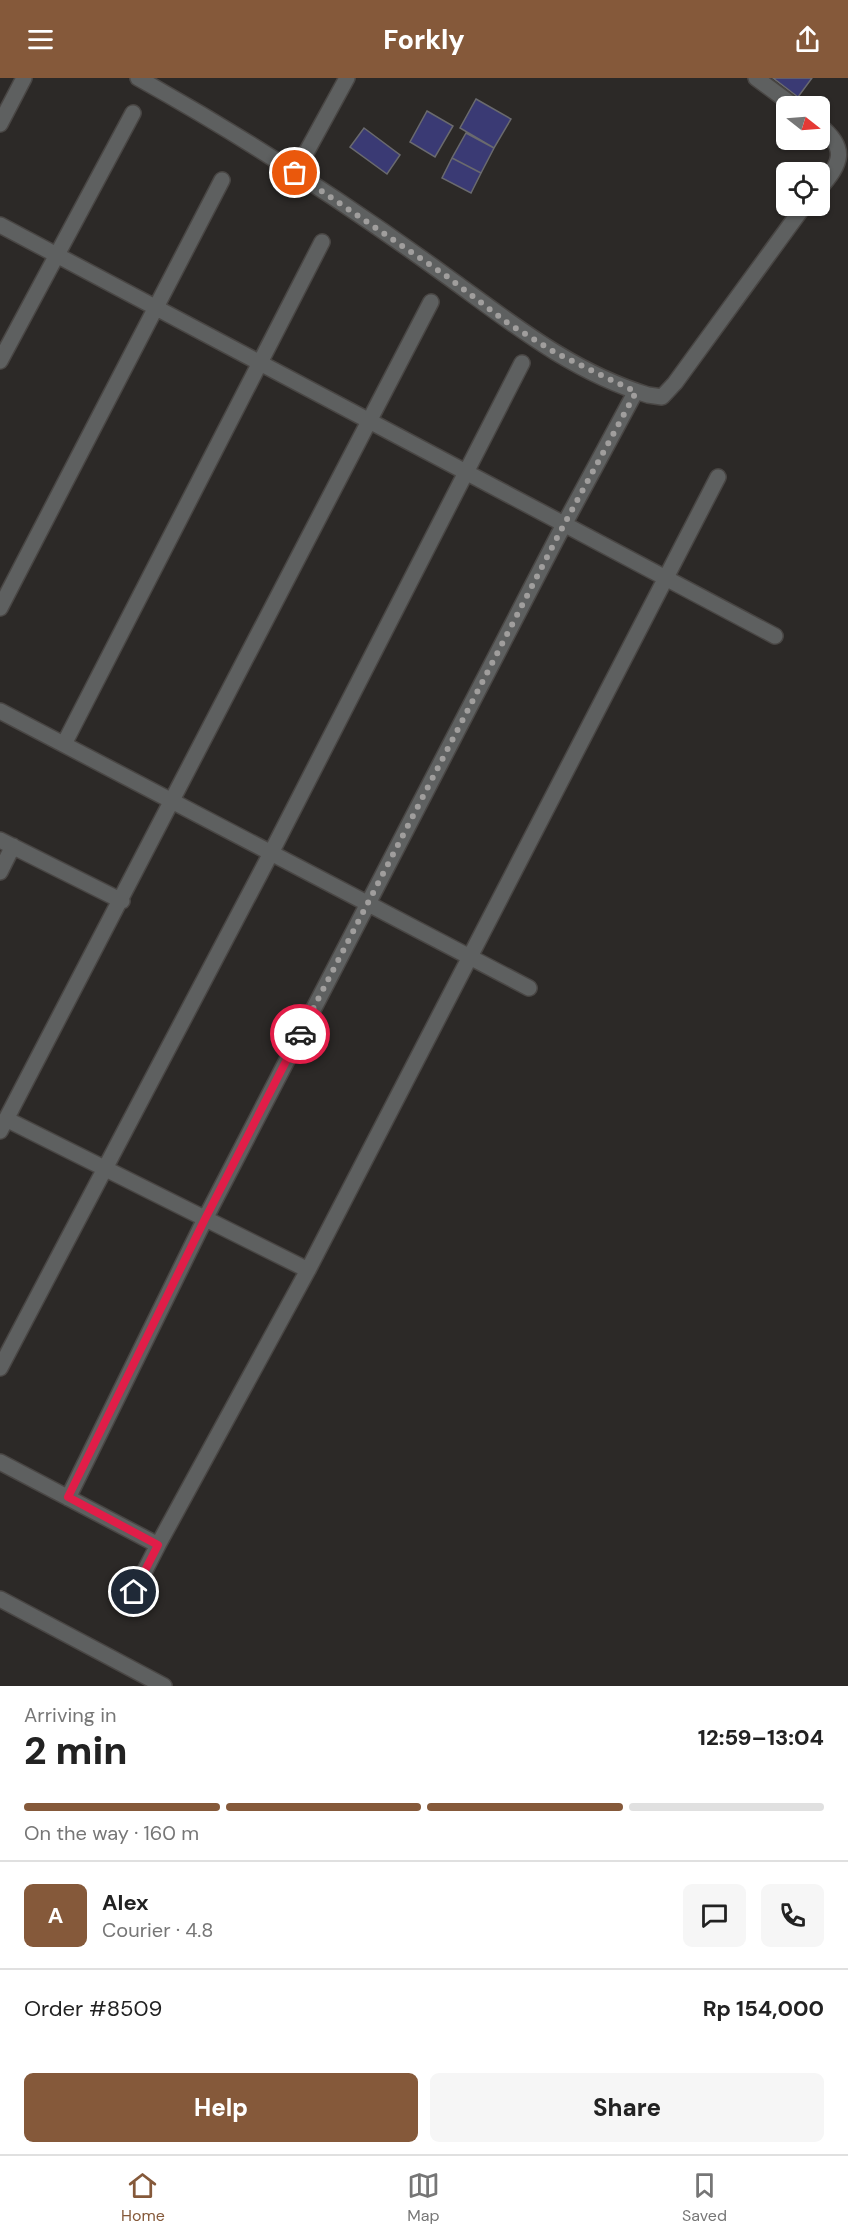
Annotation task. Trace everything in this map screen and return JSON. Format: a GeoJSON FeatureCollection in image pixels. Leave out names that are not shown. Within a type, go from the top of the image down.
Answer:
{"type":"FeatureCollection","features":[{"type":"Feature","properties":{"kind":"street"},"geometry":{"type":"LineString","coordinates":[[0,124],[24,78]]}},
{"type":"Feature","properties":{"kind":"street"},"geometry":{"type":"LineString","coordinates":[[138,78],[206,116],[295,173],[445,275],[509,324],[556,353],[636,392],[662,397],[705,344],[797,216]]}},
{"type":"Feature","properties":{"kind":"street"},"geometry":{"type":"LineString","coordinates":[[295,173],[347,78]]}},
{"type":"Feature","properties":{"kind":"street"},"geometry":{"type":"LineString","coordinates":[[756,78],[780,96]]}},
{"type":"Feature","properties":{"kind":"street"},"geometry":{"type":"LineString","coordinates":[[0,361],[133,113]]}},
{"type":"Feature","properties":{"kind":"street"},"geometry":{"type":"LineString","coordinates":[[830,135],[837,141],[840,155],[837,165],[830,174]]}},
{"type":"Feature","properties":{"kind":"street"},"geometry":{"type":"LineString","coordinates":[[0,608],[222,180]]}},
{"type":"Feature","properties":{"kind":"street"},"geometry":{"type":"LineString","coordinates":[[0,225],[775,636]]}},
{"type":"Feature","properties":{"kind":"street"},"geometry":{"type":"LineString","coordinates":[[64,744],[322,242]]}},
{"type":"Feature","properties":{"kind":"street"},"geometry":{"type":"LineString","coordinates":[[308,1270],[103,1168],[3,1125],[174,802],[431,302]]}},
{"type":"Feature","properties":{"kind":"street"},"geometry":{"type":"LineString","coordinates":[[0,1368],[103,1168],[271,853],[522,363]]}},
{"type":"Feature","properties":{"kind":"street"},"geometry":{"type":"LineString","coordinates":[[68,1497],[205,1219],[564,523],[636,392]]}},
{"type":"Feature","properties":{"kind":"street"},"geometry":{"type":"LineString","coordinates":[[134,1592],[308,1270],[718,477]]}},
{"type":"Feature","properties":{"kind":"street"},"geometry":{"type":"LineString","coordinates":[[0,711],[529,988]]}},
{"type":"Feature","properties":{"kind":"street"},"geometry":{"type":"LineString","coordinates":[[0,872],[7,843],[122,901]]}},
{"type":"Feature","properties":{"kind":"street"},"geometry":{"type":"LineString","coordinates":[[0,1462],[158,1545]]}},
{"type":"Feature","properties":{"kind":"street"},"geometry":{"type":"LineString","coordinates":[[0,1599],[164,1686]]}},
{"type":"Feature","properties":{"kind":"building"},"geometry":{"type":"Polygon","coordinates":[[[773,78],[812,78],[797,96],[773,78]]]}},
{"type":"Feature","properties":{"kind":"building"},"geometry":{"type":"Polygon","coordinates":[[[476,99],[511,119],[494,148],[460,128],[476,99]]]}},
{"type":"Feature","properties":{"kind":"building"},"geometry":{"type":"Polygon","coordinates":[[[427,111],[453,126],[435,157],[410,142],[427,111]]]}},
{"type":"Feature","properties":{"kind":"building"},"geometry":{"type":"Polygon","coordinates":[[[364,128],[400,155],[387,174],[350,147],[364,128]]]}},
{"type":"Feature","properties":{"kind":"building"},"geometry":{"type":"Polygon","coordinates":[[[466,133],[494,148],[481,173],[452,158],[466,133]]]}},
{"type":"Feature","properties":{"kind":"building"},"geometry":{"type":"Polygon","coordinates":[[[452,158],[481,173],[471,193],[442,178],[452,158]]]}},
{"type":"Feature","properties":{"kind":"way so far"},"geometry":{"type":"LineString","coordinates":[[295,173],[445,275],[509,324],[556,353],[636,392],[559,534],[300,1034]]}},
{"type":"Feature","properties":{"kind":"route"},"geometry":{"type":"LineString","coordinates":[[134,1592],[158,1545],[68,1497],[205,1219],[300,1034]]}}]}
